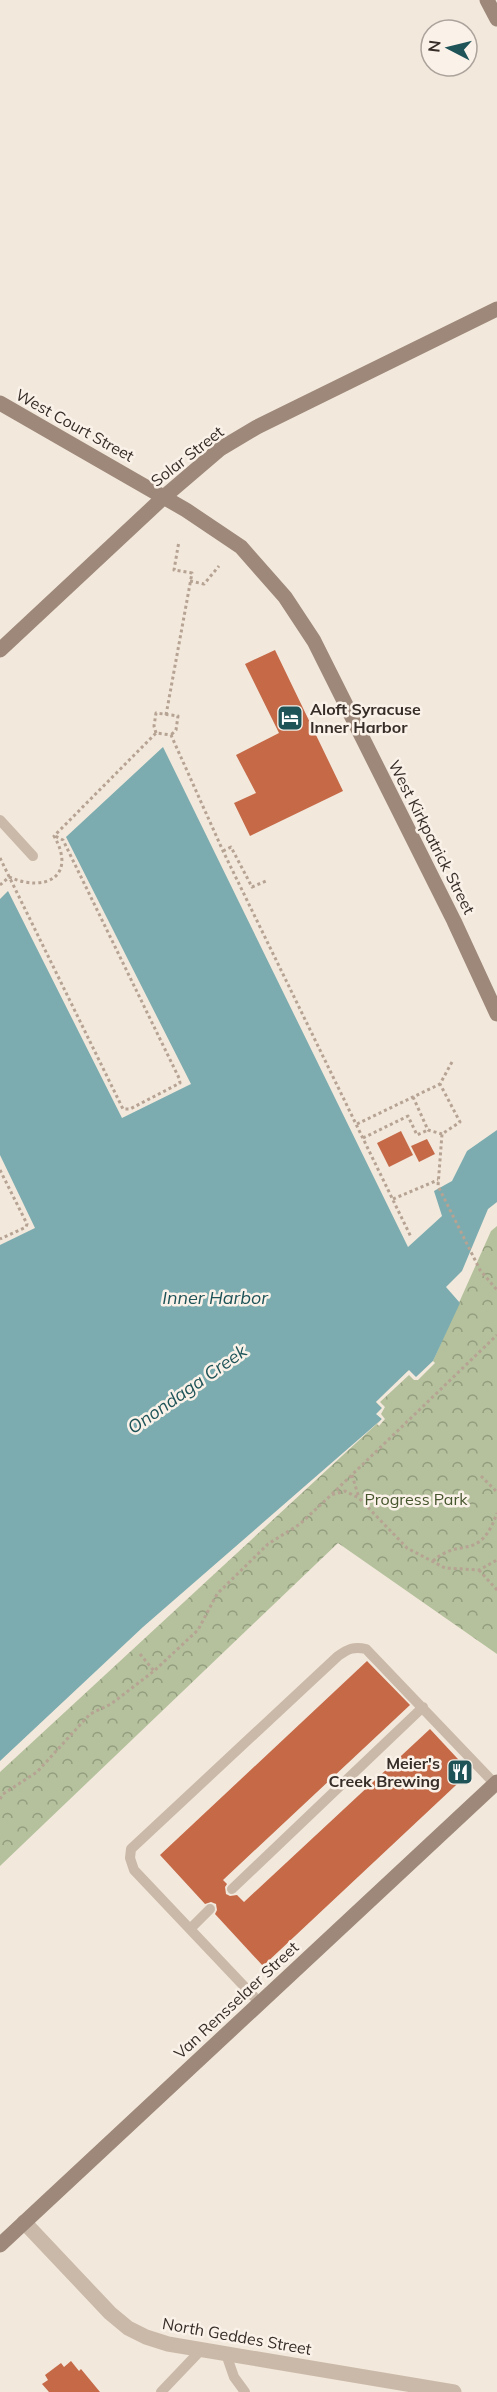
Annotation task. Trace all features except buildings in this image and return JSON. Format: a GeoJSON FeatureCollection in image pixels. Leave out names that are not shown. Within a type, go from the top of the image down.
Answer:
{"type":"FeatureCollection","features":[{"type":"Feature","properties":{"kind":"street"},"geometry":{"type":"LineString","coordinates":[[487,0],[497,19]]}},
{"type":"Feature","properties":{"kind":"street","name":"Solar Street"},"geometry":{"type":"LineString","coordinates":[[0,650],[165,496],[220,449],[257,427],[497,309]]}},
{"type":"Feature","properties":{"kind":"street","name":"West Court Street"},"geometry":{"type":"LineString","coordinates":[[0,404],[165,496]]}},
{"type":"Feature","properties":{"kind":"street","name":"West Kirkpatrick Street"},"geometry":{"type":"LineString","coordinates":[[165,496],[241,547],[297,614],[314,641],[435,883],[497,1014]]}},
{"type":"Feature","properties":{"kind":"street","name":"Van Rensselaer Street"},"geometry":{"type":"LineString","coordinates":[[0,2245],[496,1783]]}},
{"type":"Feature","properties":{"kind":"street","name":"North Geddes Street"},"geometry":{"type":"LineString","coordinates":[[24,2222],[110,2313],[128,2328],[157,2340],[226,2354],[454,2392]]}},
{"type":"Feature","properties":{"kind":"lane"},"geometry":{"type":"LineString","coordinates":[[0,820],[33,856]]}},
{"type":"Feature","properties":{"kind":"lane"},"geometry":{"type":"LineString","coordinates":[[260,2002],[134,1870],[130,1858],[132,1849],[347,1649],[357,1647],[366,1649],[496,1783]]}},
{"type":"Feature","properties":{"kind":"lane"},"geometry":{"type":"LineString","coordinates":[[232,1889],[423,1707]]}},
{"type":"Feature","properties":{"kind":"lane"},"geometry":{"type":"LineString","coordinates":[[190,1929],[210,1909]]}},
{"type":"Feature","properties":{"kind":"lane"},"geometry":{"type":"LineString","coordinates":[[161,2392],[202,2349]]}},
{"type":"Feature","properties":{"kind":"lane"},"geometry":{"type":"LineString","coordinates":[[226,2354],[234,2377],[245,2392]]}},
{"type":"Feature","properties":{"kind":"path"},"geometry":{"type":"LineString","coordinates":[[166,715],[192,573],[174,570],[179,541]]}},
{"type":"Feature","properties":{"kind":"path"},"geometry":{"type":"LineString","coordinates":[[190,581],[204,584],[219,566]]}},
{"type":"Feature","properties":{"kind":"path"},"geometry":{"type":"LineString","coordinates":[[156,733],[154,726],[156,713],[178,716],[176,730],[171,735]]}},
{"type":"Feature","properties":{"kind":"path"},"geometry":{"type":"LineString","coordinates":[[156,733],[171,735]]}},
{"type":"Feature","properties":{"kind":"path"},"geometry":{"type":"LineString","coordinates":[[54,836],[156,733]]}},
{"type":"Feature","properties":{"kind":"path"},"geometry":{"type":"LineString","coordinates":[[171,735],[223,851],[411,1237]]}},
{"type":"Feature","properties":{"kind":"path"},"geometry":{"type":"LineString","coordinates":[[9,877],[25,884],[43,884],[51,881],[61,866],[62,856],[54,836]]}},
{"type":"Feature","properties":{"kind":"path"},"geometry":{"type":"LineString","coordinates":[[0,858],[4,861],[9,877],[123,1109],[130,1109],[180,1083],[179,1077],[63,840],[54,836]]}},
{"type":"Feature","properties":{"kind":"path"},"geometry":{"type":"LineString","coordinates":[[223,851],[231,847],[252,887],[266,881]]}},
{"type":"Feature","properties":{"kind":"path"},"geometry":{"type":"LineString","coordinates":[[0,885],[9,877]]}},
{"type":"Feature","properties":{"kind":"path"},"geometry":{"type":"LineString","coordinates":[[357,1124],[440,1084],[452,1062]]}},
{"type":"Feature","properties":{"kind":"path"},"geometry":{"type":"LineString","coordinates":[[363,1138],[408,1116],[417,1135],[428,1130],[442,1134],[460,1122],[440,1084]]}},
{"type":"Feature","properties":{"kind":"path"},"geometry":{"type":"LineString","coordinates":[[413,1097],[428,1130]]}},
{"type":"Feature","properties":{"kind":"path"},"geometry":{"type":"LineString","coordinates":[[442,1134],[438,1186],[480,1270],[497,1290]]}},
{"type":"Feature","properties":{"kind":"path"},"geometry":{"type":"LineString","coordinates":[[0,1170],[27,1224],[26,1227],[0,1239]]}},
{"type":"Feature","properties":{"kind":"path"},"geometry":{"type":"LineString","coordinates":[[393,1199],[438,1180]]}},
{"type":"Feature","properties":{"kind":"path"},"geometry":{"type":"LineString","coordinates":[[0,1799],[3,1794],[37,1772],[90,1714],[111,1704],[154,1671],[198,1629],[217,1594],[226,1585],[268,1544],[300,1524],[497,1335]]}},
{"type":"Feature","properties":{"kind":"path"},"geometry":{"type":"LineString","coordinates":[[352,1475],[359,1498]]}},
{"type":"Feature","properties":{"kind":"path"},"geometry":{"type":"LineString","coordinates":[[481,1476],[497,1492]]}},
{"type":"Feature","properties":{"kind":"path"},"geometry":{"type":"LineString","coordinates":[[331,1495],[345,1491],[359,1498],[407,1548],[445,1568],[479,1570],[497,1560]]}},
{"type":"Feature","properties":{"kind":"path"},"geometry":{"type":"LineString","coordinates":[[433,1561],[443,1552],[473,1546],[484,1539],[497,1513]]}},
{"type":"Feature","properties":{"kind":"path"},"geometry":{"type":"LineString","coordinates":[[479,1570],[497,1590]]}},
{"type":"Feature","properties":{"kind":"path"},"geometry":{"type":"LineString","coordinates":[[140,1654],[154,1671]]}},
{"type":"Feature","properties":{"kind":"green space","name":"Progress Park"},"geometry":{"type":"Polygon","coordinates":[[[497,1226],[497,1654],[338,1543],[0,1866],[0,1772],[382,1419],[376,1414],[376,1402],[409,1370],[433,1361],[491,1231],[497,1226]]]}},
{"type":"Feature","properties":{"kind":"water","name":"Inner Harbor"},"geometry":{"type":"Polygon","coordinates":[[[163,747],[408,1247],[442,1216],[434,1191],[452,1181],[467,1151],[497,1130],[497,1202],[488,1209],[462,1271],[446,1287],[460,1303],[433,1361],[416,1378],[408,1371],[376,1402],[382,1408],[377,1414],[382,1419],[143,1627],[0,1761],[0,1245],[35,1228],[0,1155],[0,899],[8,891],[122,1118],[191,1084],[66,837],[163,747]]]}},
{"type":"Feature","properties":{"kind":"pier"},"geometry":{"type":"Polygon","coordinates":[[[433,1361],[435,1363],[418,1380],[414,1380],[409,1375],[380,1402],[385,1407],[381,1414],[385,1419],[379,1426],[377,1424],[382,1419],[376,1414],[382,1408],[376,1402],[409,1370],[416,1377],[433,1361]]]}},
{"type":"Feature","properties":{"kind":"place","name":"Aloft Syracuse Inner Harbor"},"geometry":{"type":"Point","coordinates":[290,718]}},
{"type":"Feature","properties":{"kind":"place","name":"Meier's Creek Brewing"},"geometry":{"type":"Point","coordinates":[460,1772]}},
{"type":"Feature","properties":{"kind":"water label","name":"Onondaga Creek"},"geometry":{"type":"Point","coordinates":[187,1389]}}]}
